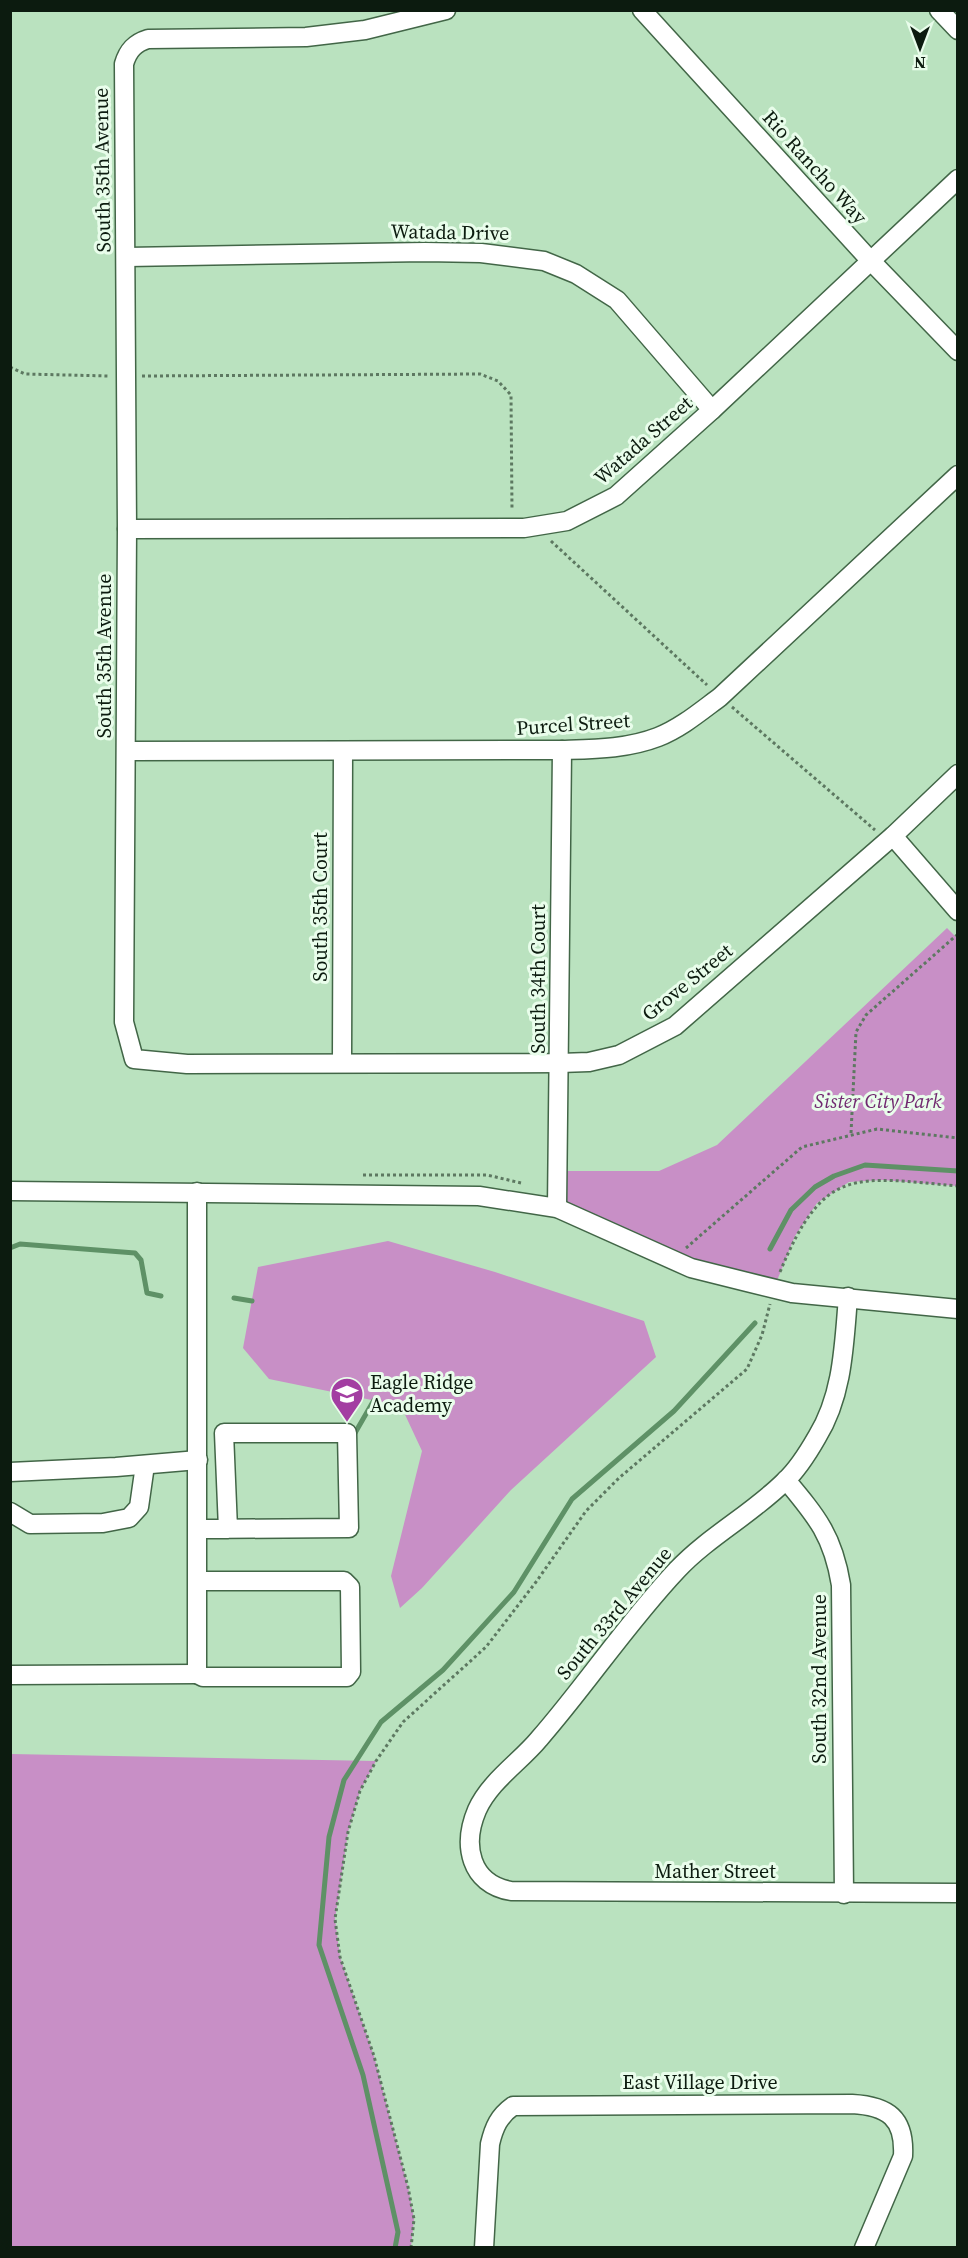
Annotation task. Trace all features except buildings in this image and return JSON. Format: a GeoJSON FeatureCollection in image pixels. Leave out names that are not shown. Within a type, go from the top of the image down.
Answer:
{"type":"FeatureCollection","features":[{"type":"Feature","properties":{"kind":"street","name":"South 35th Avenue"},"geometry":{"type":"LineString","coordinates":[[342,1062],[187,1064],[134,1059],[124,1022],[127,751],[127,257],[123,72],[126,57],[134,46],[148,39],[306,37],[375,28],[446,10]]}},
{"type":"Feature","properties":{"kind":"street","name":"Rio Rancho Way"},"geometry":{"type":"LineString","coordinates":[[642,10],[869,259],[957,351]]}},
{"type":"Feature","properties":{"kind":"street"},"geometry":{"type":"LineString","coordinates":[[939,10],[957,30]]}},
{"type":"Feature","properties":{"kind":"street","name":"Watada Street"},"geometry":{"type":"LineString","coordinates":[[127,529],[524,528],[567,521],[616,496],[712,410],[957,178]]}},
{"type":"Feature","properties":{"kind":"street","name":"Watada Drive"},"geometry":{"type":"LineString","coordinates":[[127,257],[436,252],[481,253],[544,261],[576,274],[616,300],[712,410]]}},
{"type":"Feature","properties":{"kind":"street","name":"Purcel Street"},"geometry":{"type":"LineString","coordinates":[[127,751],[562,750],[624,746],[658,737],[681,725],[720,697],[957,475]]}},
{"type":"Feature","properties":{"kind":"street","name":"South 34th Court"},"geometry":{"type":"LineString","coordinates":[[557,1208],[562,750]]}},
{"type":"Feature","properties":{"kind":"street","name":"South 35th Court"},"geometry":{"type":"LineString","coordinates":[[342,1062],[343,752]]}},
{"type":"Feature","properties":{"kind":"street","name":"Grove Street"},"geometry":{"type":"LineString","coordinates":[[342,1062],[560,1063],[590,1062],[620,1054],[675,1026],[893,836],[957,774]]}},
{"type":"Feature","properties":{"kind":"street"},"geometry":{"type":"LineString","coordinates":[[893,836],[957,911]]}},
{"type":"Feature","properties":{"kind":"street"},"geometry":{"type":"LineString","coordinates":[[10,1191],[479,1196],[557,1208],[692,1268],[774,1288],[957,1309]]}},
{"type":"Feature","properties":{"kind":"street"},"geometry":{"type":"LineString","coordinates":[[196,1192],[197,1674]]}},
{"type":"Feature","properties":{"kind":"street","name":"South 33rd Avenue"},"geometry":{"type":"LineString","coordinates":[[478,1874],[471,1855],[471,1831],[477,1809],[494,1786],[539,1740],[640,1612],[678,1569],[786,1480],[817,1437],[832,1405],[841,1369],[848,1297]]}},
{"type":"Feature","properties":{"kind":"street"},"geometry":{"type":"LineString","coordinates":[[198,1529],[349,1528],[347,1433],[224,1433],[228,1528]]}},
{"type":"Feature","properties":{"kind":"street"},"geometry":{"type":"LineString","coordinates":[[10,1472],[198,1460]]}},
{"type":"Feature","properties":{"kind":"street"},"geometry":{"type":"LineString","coordinates":[[10,1512],[30,1524],[104,1523],[129,1518],[139,1507],[145,1465]]}},
{"type":"Feature","properties":{"kind":"street","name":"South 32nd Avenue"},"geometry":{"type":"LineString","coordinates":[[786,1480],[827,1534],[837,1558],[841,1584],[844,1894]]}},
{"type":"Feature","properties":{"kind":"street"},"geometry":{"type":"LineString","coordinates":[[10,1675],[197,1674],[203,1677],[347,1677],[351,1672],[350,1587],[344,1581],[198,1581]]}},
{"type":"Feature","properties":{"kind":"street","name":"Mather Street"},"geometry":{"type":"LineString","coordinates":[[478,1874],[497,1889],[532,1892],[957,1893]]}},
{"type":"Feature","properties":{"kind":"street","name":"East Village Drive"},"geometry":{"type":"LineString","coordinates":[[484,2247],[490,2144],[494,2128],[502,2114],[513,2106],[804,2104],[877,2107],[889,2113],[902,2130],[903,2156],[864,2247]]}},
{"type":"Feature","properties":{"kind":"path"},"geometry":{"type":"LineString","coordinates":[[851,1133],[855,1032],[866,1015],[957,934]]}},
{"type":"Feature","properties":{"kind":"path"},"geometry":{"type":"LineString","coordinates":[[685,1248],[802,1147],[851,1133],[877,1129],[957,1138]]}},
{"type":"Feature","properties":{"kind":"path"},"geometry":{"type":"LineString","coordinates":[[411,2247],[414,2219],[408,2187],[375,2056],[340,1957],[336,1929],[335,1919],[348,1832],[360,1791],[376,1761],[403,1722],[486,1647],[536,1582],[586,1510],[619,1478],[747,1369],[762,1335],[774,1288],[795,1236],[817,1203],[849,1182],[883,1180],[957,1186]]}},
{"type":"Feature","properties":{"kind":"green space","name":"Sister City Park"},"geometry":{"type":"Polygon","coordinates":[[[947,928],[957,938],[957,1186],[883,1180],[849,1182],[817,1203],[795,1236],[774,1288],[691,1268],[557,1208],[559,1171],[659,1171],[717,1145],[947,928]]]}},
{"type":"Feature","properties":{"kind":"green space"},"geometry":{"type":"Polygon","coordinates":[[[388,1241],[495,1272],[644,1321],[656,1357],[511,1490],[422,1588],[400,1608],[391,1576],[422,1451],[401,1406],[269,1379],[243,1348],[258,1267],[388,1241]]]}},
{"type":"Feature","properties":{"kind":"green space"},"geometry":{"type":"Polygon","coordinates":[[[11,1754],[376,1761],[360,1791],[348,1832],[335,1919],[340,1957],[374,2056],[408,2187],[414,2219],[411,2247],[11,2247],[11,1754]]]}},
{"type":"Feature","properties":{"kind":"waterway"},"geometry":{"type":"LineString","coordinates":[[770,1249],[791,1210],[815,1187],[834,1176],[865,1165],[958,1171]]}},
{"type":"Feature","properties":{"kind":"waterway"},"geometry":{"type":"LineString","coordinates":[[10,1248],[20,1244],[135,1253],[141,1260],[147,1293],[161,1296]]}},
{"type":"Feature","properties":{"kind":"waterway"},"geometry":{"type":"LineString","coordinates":[[234,1298],[252,1301]]}},
{"type":"Feature","properties":{"kind":"waterway"},"geometry":{"type":"LineString","coordinates":[[395,2248],[398,2232],[363,2075],[319,1945],[329,1837],[344,1780],[381,1722],[443,1670],[514,1592],[572,1499],[674,1411],[755,1323]]}},
{"type":"Feature","properties":{"kind":"waterway"},"geometry":{"type":"LineString","coordinates":[[355,1433],[374,1400]]}},
{"type":"Feature","properties":{"kind":"place","name":"Eagle Ridge Academy"},"geometry":{"type":"Point","coordinates":[347,1423]}}]}
